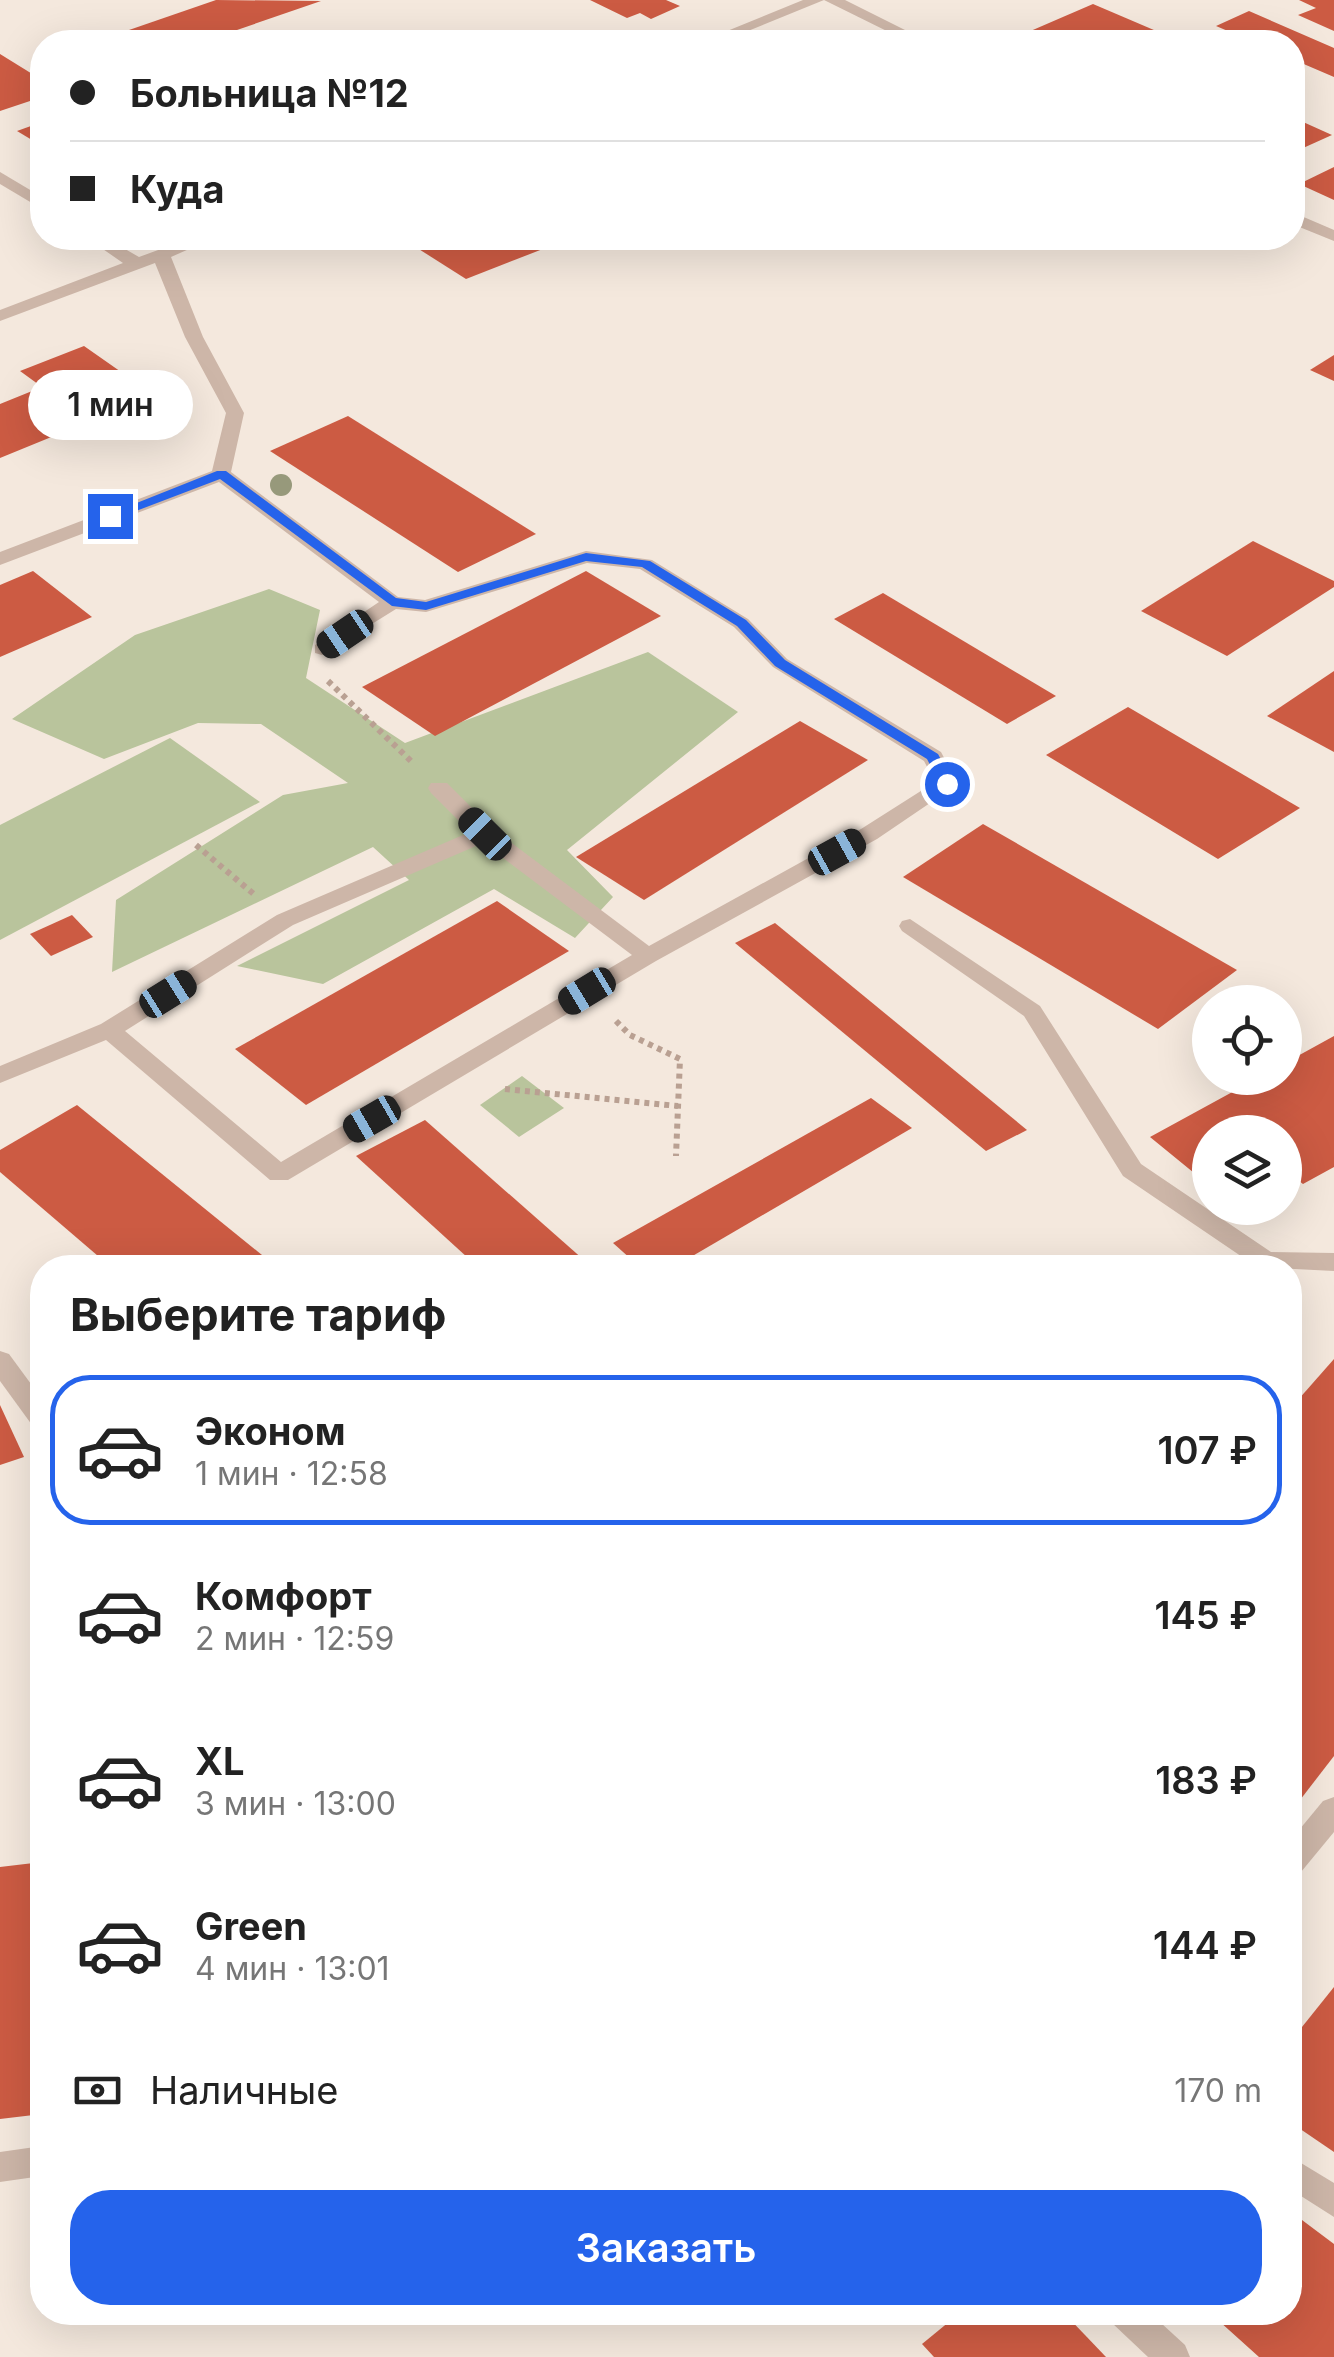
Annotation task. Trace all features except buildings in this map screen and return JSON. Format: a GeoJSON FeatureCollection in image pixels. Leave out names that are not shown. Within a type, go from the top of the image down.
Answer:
{"type":"FeatureCollection","features":[{"type":"Feature","properties":{"kind":"street"},"geometry":{"type":"LineString","coordinates":[[739,30],[817,0]]}},
{"type":"Feature","properties":{"kind":"street"},"geometry":{"type":"LineString","coordinates":[[832,0],[896,30]]}},
{"type":"Feature","properties":{"kind":"street"},"geometry":{"type":"LineString","coordinates":[[0,178],[30,197]]}},
{"type":"Feature","properties":{"kind":"street"},"geometry":{"type":"LineString","coordinates":[[1305,223],[1334,236]]}},
{"type":"Feature","properties":{"kind":"street"},"geometry":{"type":"LineString","coordinates":[[113,250],[136,264]]}},
{"type":"Feature","properties":{"kind":"street"},"geometry":{"type":"LineString","coordinates":[[0,316],[173,250]]}},
{"type":"Feature","properties":{"kind":"street"},"geometry":{"type":"LineString","coordinates":[[162,254],[194,337],[234,413],[221,474]]}},
{"type":"Feature","properties":{"kind":"street"},"geometry":{"type":"LineString","coordinates":[[0,559],[221,474]]}},
{"type":"Feature","properties":{"kind":"street"},"geometry":{"type":"LineString","coordinates":[[109,1030],[279,1174],[587,991],[869,834],[947,784],[933,757],[780,663],[741,623],[645,564],[586,557],[426,606],[392,602],[221,474]]}},
{"type":"Feature","properties":{"kind":"street"},"geometry":{"type":"LineString","coordinates":[[322,649],[392,602]]}},
{"type":"Feature","properties":{"kind":"street"},"geometry":{"type":"LineString","coordinates":[[439,788],[485,834],[648,956]]}},
{"type":"Feature","properties":{"kind":"street"},"geometry":{"type":"LineString","coordinates":[[0,1074],[109,1030],[285,920],[485,834]]}},
{"type":"Feature","properties":{"kind":"street"},"geometry":{"type":"LineString","coordinates":[[910,926],[1032,1011],[1132,1170],[1259,1255]]}},
{"type":"Feature","properties":{"kind":"street"},"geometry":{"type":"LineString","coordinates":[[1302,1261],[1334,1262]]}},
{"type":"Feature","properties":{"kind":"street"},"geometry":{"type":"LineString","coordinates":[[0,1361],[30,1402]]}},
{"type":"Feature","properties":{"kind":"street"},"geometry":{"type":"LineString","coordinates":[[1302,1849],[1334,1810]]}},
{"type":"Feature","properties":{"kind":"street"},"geometry":{"type":"LineString","coordinates":[[0,2166],[30,2162]]}},
{"type":"Feature","properties":{"kind":"street"},"geometry":{"type":"LineString","coordinates":[[1302,2179],[1334,2202]]}},
{"type":"Feature","properties":{"kind":"street"},"geometry":{"type":"LineString","coordinates":[[1138,2325],[1174,2357]]}},
{"type":"Feature","properties":{"kind":"path"},"geometry":{"type":"LineString","coordinates":[[322,649],[325,678],[439,788]]}},
{"type":"Feature","properties":{"kind":"path"},"geometry":{"type":"LineString","coordinates":[[196,845],[285,920]]}},
{"type":"Feature","properties":{"kind":"path"},"geometry":{"type":"LineString","coordinates":[[587,991],[630,1035],[680,1059],[676,1156]]}},
{"type":"Feature","properties":{"kind":"path"},"geometry":{"type":"LineString","coordinates":[[435,1082],[678,1106]]}},
{"type":"Feature","properties":{"kind":"green space"},"geometry":{"type":"Polygon","coordinates":[[[269,589],[320,610],[306,678],[405,743],[648,652],[738,712],[567,850],[613,897],[575,938],[494,889],[323,984],[237,966],[409,880],[373,847],[112,972],[116,900],[283,795],[348,783],[261,724],[198,723],[104,759],[12,719],[135,635],[269,589]]]}},
{"type":"Feature","properties":{"kind":"green space"},"geometry":{"type":"Polygon","coordinates":[[[170,738],[260,802],[0,940],[0,825],[170,738]]]}},
{"type":"Feature","properties":{"kind":"green space"},"geometry":{"type":"Polygon","coordinates":[[[522,1076],[564,1108],[519,1137],[480,1105],[522,1076]]]}},
{"type":"Feature","properties":{"kind":"route"},"geometry":{"type":"LineString","coordinates":[[110,516],[221,474],[392,602],[426,606],[586,557],[645,564],[741,623],[780,663],[933,757],[947,784]]}}]}
